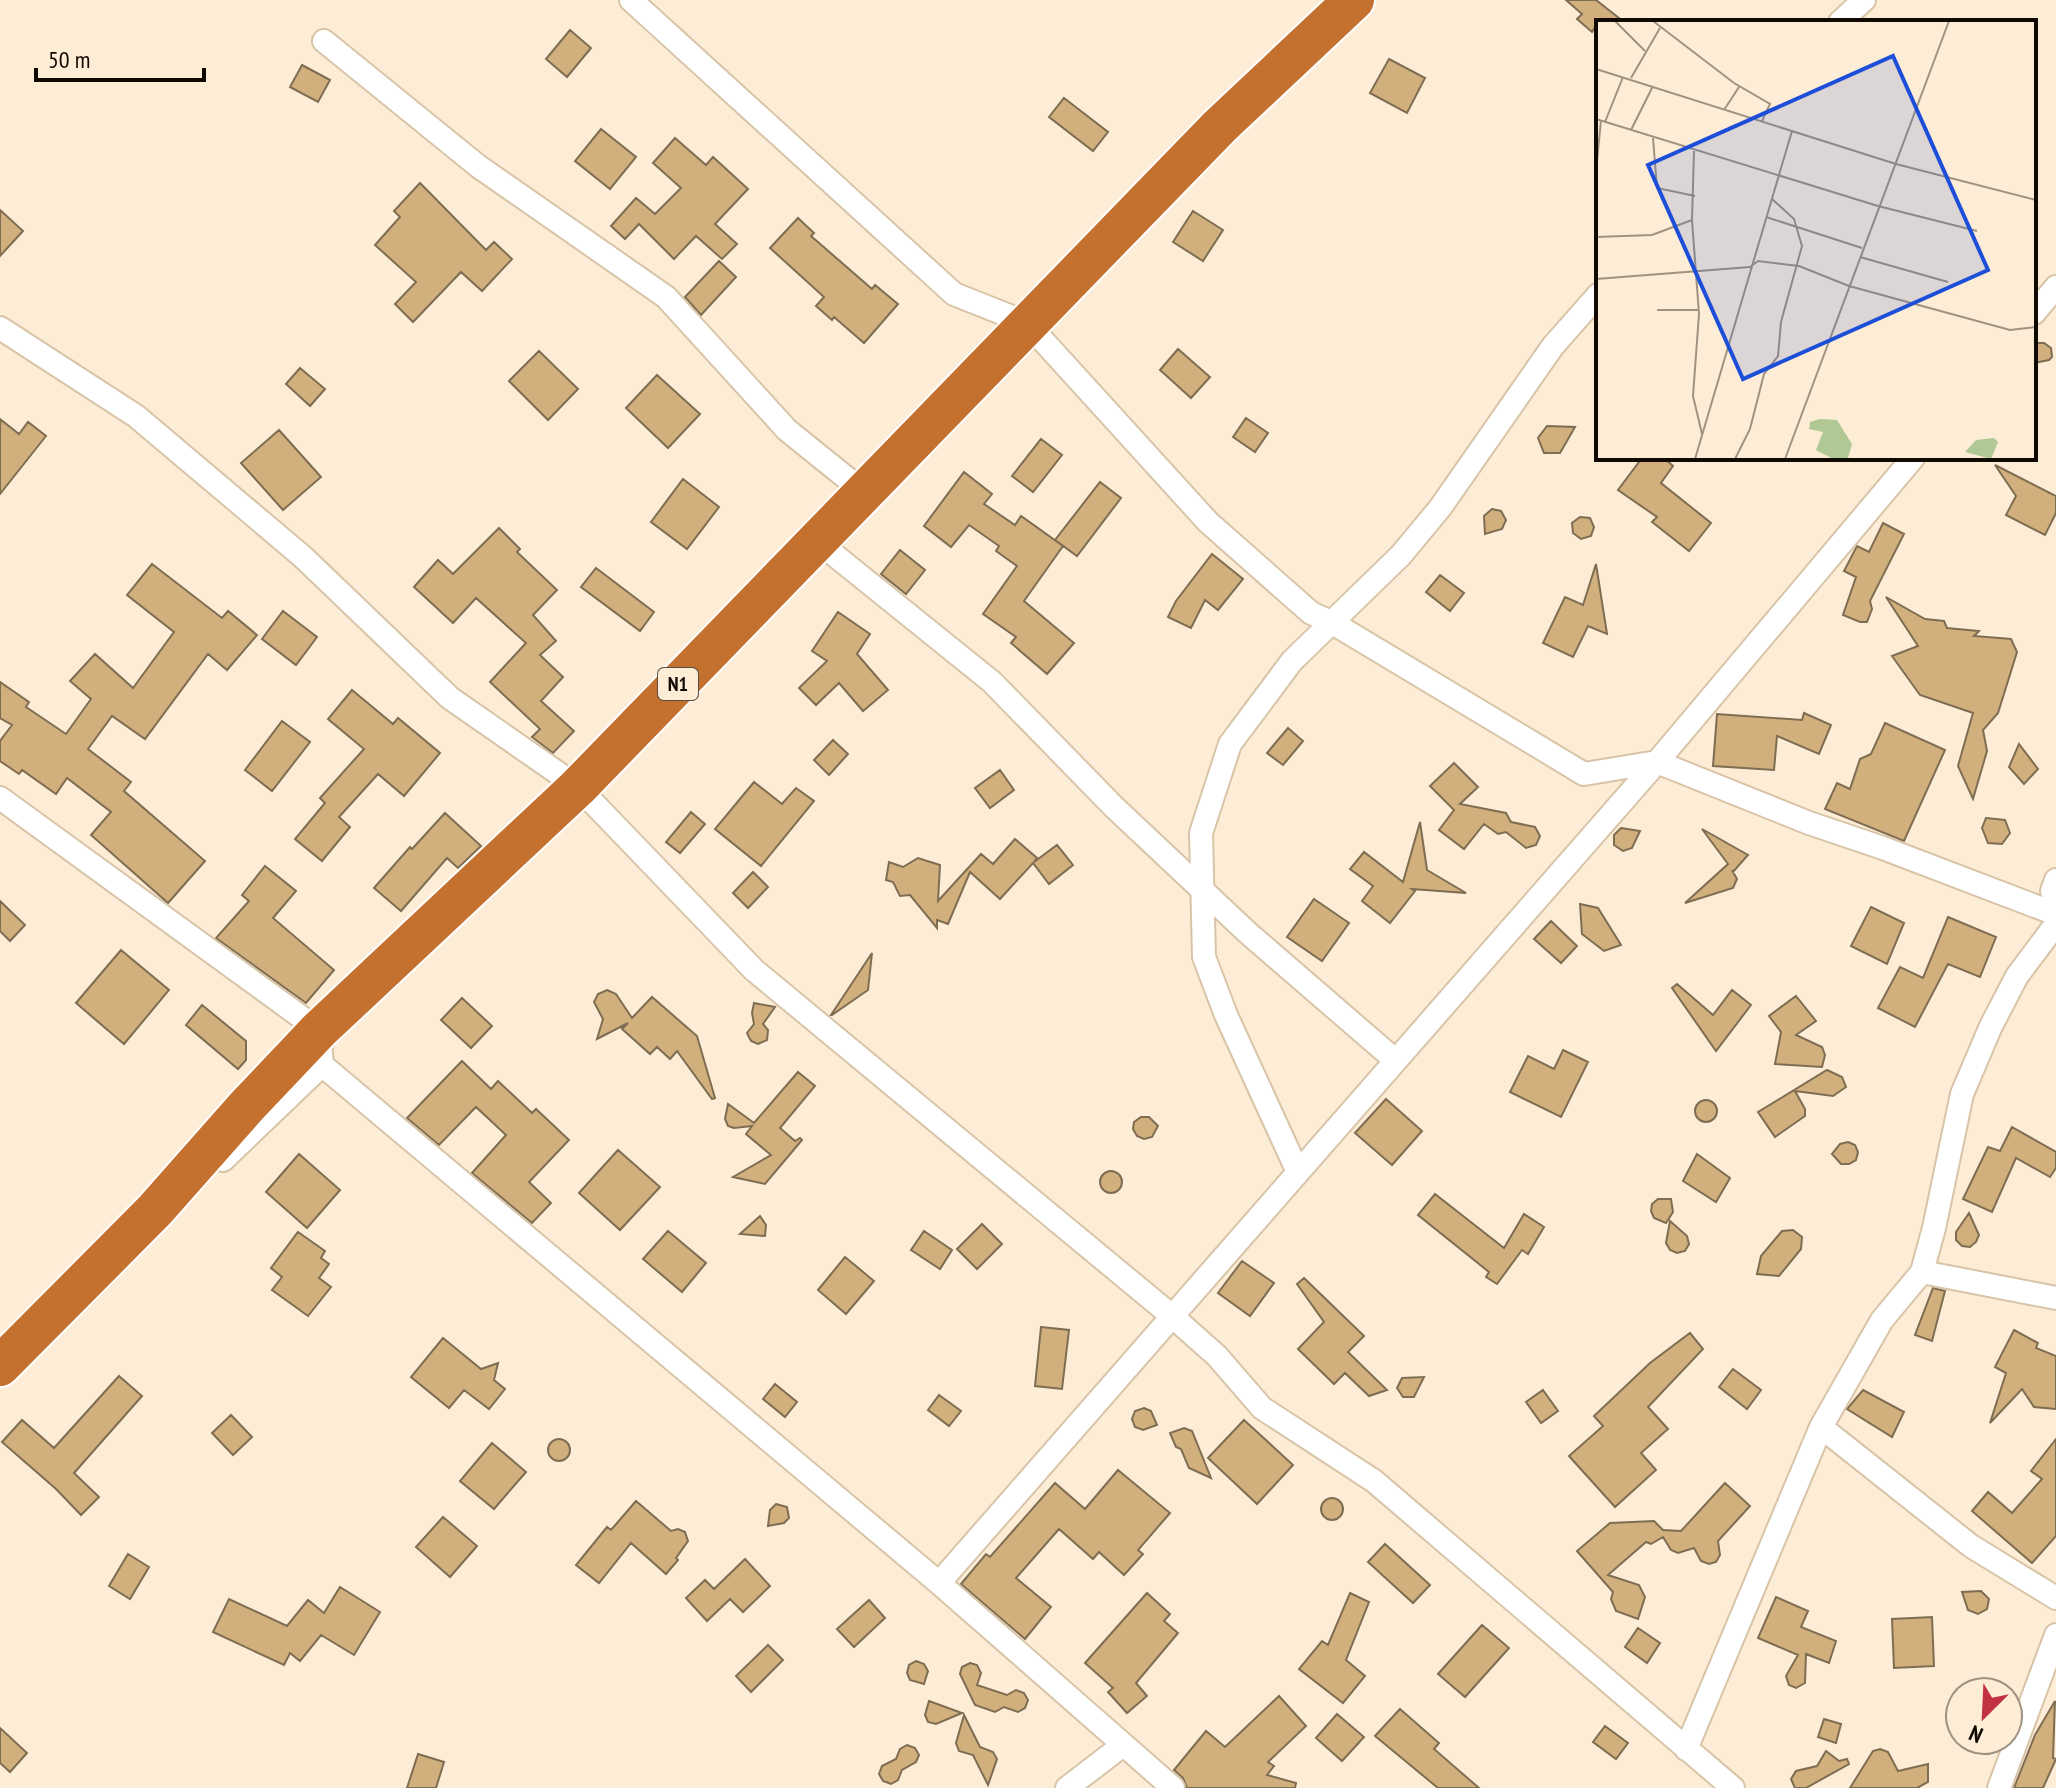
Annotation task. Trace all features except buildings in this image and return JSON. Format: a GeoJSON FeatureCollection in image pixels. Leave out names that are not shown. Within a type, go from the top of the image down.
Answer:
{"type":"FeatureCollection","features":[{"type":"Feature","properties":{"kind":"highway","name":"N1"},"geometry":{"type":"LineString","coordinates":[[0,1366],[155,1210],[246,1107],[320,1048],[1220,126],[1354,0]]}},
{"type":"Feature","properties":{"kind":"street"},"geometry":{"type":"LineString","coordinates":[[631,0],[954,294],[1027,323],[1208,522],[1311,613],[1331,622],[1584,774],[1657,762],[1809,823],[2056,914]]}},
{"type":"Feature","properties":{"kind":"street"},"geometry":{"type":"LineString","coordinates":[[1842,20],[1864,0]]}},
{"type":"Feature","properties":{"kind":"street"},"geometry":{"type":"LineString","coordinates":[[324,41],[478,166],[666,297],[787,430],[864,492]]}},
{"type":"Feature","properties":{"kind":"street"},"geometry":{"type":"LineString","coordinates":[[2036,311],[2056,287]]}},
{"type":"Feature","properties":{"kind":"street"},"geometry":{"type":"LineString","coordinates":[[1297,1170],[1226,1015],[1204,957],[1201,833],[1230,744],[1292,661],[1401,555],[1440,508],[1553,346],[1596,297]]}},
{"type":"Feature","properties":{"kind":"street"},"geometry":{"type":"LineString","coordinates":[[0,328],[136,416],[303,557],[450,698],[578,787],[754,970],[1172,1316],[1217,1356],[1262,1408],[1374,1481],[1733,1788]]}},
{"type":"Feature","properties":{"kind":"street"},"geometry":{"type":"LineString","coordinates":[[939,1583],[1657,762],[1911,460]]}},
{"type":"Feature","properties":{"kind":"street"},"geometry":{"type":"LineString","coordinates":[[817,541],[992,682],[1114,807],[1248,933],[1395,1060]]}},
{"type":"Feature","properties":{"kind":"street"},"geometry":{"type":"LineString","coordinates":[[0,798],[320,1048],[1173,1788]]}},
{"type":"Feature","properties":{"kind":"street"},"geometry":{"type":"LineString","coordinates":[[2056,880],[2052,891],[2056,901]]}},
{"type":"Feature","properties":{"kind":"street"},"geometry":{"type":"LineString","coordinates":[[1686,1749],[1821,1427],[1882,1320],[1922,1272],[1962,1094],[1991,1026],[2017,976],[2056,924]]}},
{"type":"Feature","properties":{"kind":"street"},"geometry":{"type":"LineString","coordinates":[[0,1379],[52,1321],[144,1238],[320,1048]]}},
{"type":"Feature","properties":{"kind":"street"},"geometry":{"type":"LineString","coordinates":[[1922,1272],[2056,1298]]}},
{"type":"Feature","properties":{"kind":"street"},"geometry":{"type":"LineString","coordinates":[[1821,1427],[1971,1546],[2056,1598]]}},
{"type":"Feature","properties":{"kind":"street"},"geometry":{"type":"LineString","coordinates":[[1999,1788],[2056,1635]]}},
{"type":"Feature","properties":{"kind":"street"},"geometry":{"type":"LineString","coordinates":[[1067,1788],[1123,1745]]}}]}
